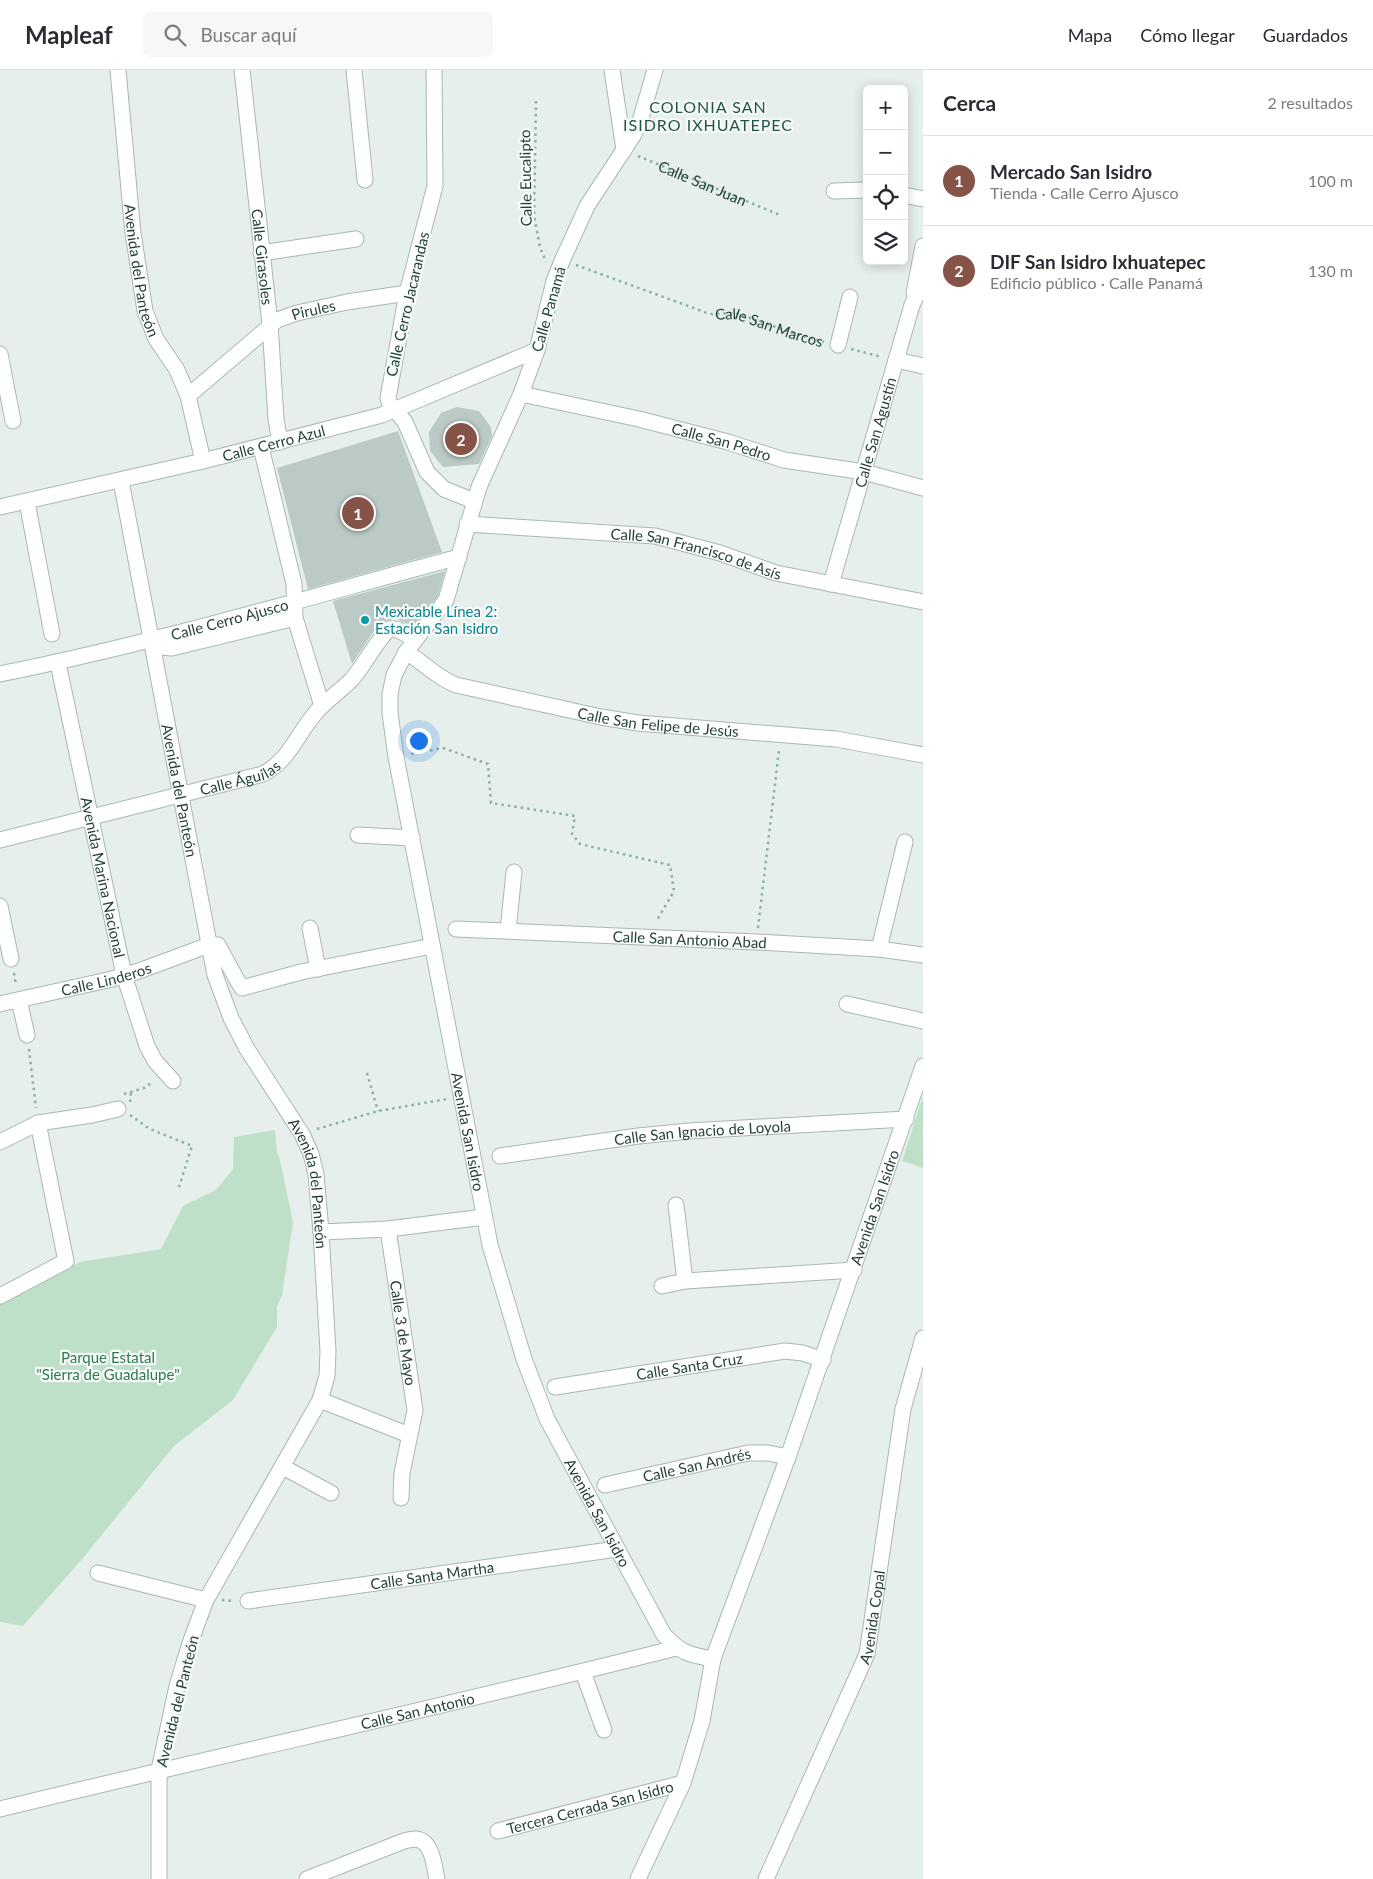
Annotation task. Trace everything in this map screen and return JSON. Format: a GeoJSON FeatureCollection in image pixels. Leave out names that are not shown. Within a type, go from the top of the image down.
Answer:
{"type":"FeatureCollection","features":[{"type":"Feature","properties":{"kind":"street","name":"Avenida del Panteón"},"geometry":{"type":"LineString","coordinates":[[118,70],[133,233],[145,311],[156,339],[176,370],[188,396],[203,461]]}},
{"type":"Feature","properties":{"kind":"street","name":"Calle Girasoles"},"geometry":{"type":"LineString","coordinates":[[242,70],[270,324],[276,419],[280,442]]}},
{"type":"Feature","properties":{"kind":"street"},"geometry":{"type":"LineString","coordinates":[[354,70],[365,180]]}},
{"type":"Feature","properties":{"kind":"street","name":"Calle Cerro Jacarandas"},"geometry":{"type":"LineString","coordinates":[[434,70],[435,186],[407,292],[388,392],[390,404],[405,422],[427,472],[444,489],[474,501]]}},
{"type":"Feature","properties":{"kind":"street"},"geometry":{"type":"LineString","coordinates":[[612,70],[624,150]]}},
{"type":"Feature","properties":{"kind":"street","name":"Calle Panamá"},"geometry":{"type":"LineString","coordinates":[[459,557],[474,501],[521,394],[538,350],[554,281],[562,261],[587,206],[633,136],[640,121],[654,70]]}},
{"type":"Feature","properties":{"kind":"street"},"geometry":{"type":"LineString","coordinates":[[834,191],[863,190]]}},
{"type":"Feature","properties":{"kind":"street"},"geometry":{"type":"LineString","coordinates":[[908,196],[923,199]]}},
{"type":"Feature","properties":{"kind":"street"},"geometry":{"type":"LineString","coordinates":[[261,253],[356,239]]}},
{"type":"Feature","properties":{"kind":"street"},"geometry":{"type":"LineString","coordinates":[[912,304],[923,246]]}},
{"type":"Feature","properties":{"kind":"street","name":"Calle San Agustín"},"geometry":{"type":"LineString","coordinates":[[832,584],[912,304],[923,282]]}},
{"type":"Feature","properties":{"kind":"street","name":"Pirules"},"geometry":{"type":"LineString","coordinates":[[188,396],[270,324],[277,320],[297,313],[347,302],[407,292]]}},
{"type":"Feature","properties":{"kind":"street"},"geometry":{"type":"LineString","coordinates":[[838,345],[850,297]]}},
{"type":"Feature","properties":{"kind":"street","name":"Calle Cerro Azul"},"geometry":{"type":"LineString","coordinates":[[0,507],[203,461],[373,418],[538,350]]}},
{"type":"Feature","properties":{"kind":"street"},"geometry":{"type":"LineString","coordinates":[[0,354],[13,421]]}},
{"type":"Feature","properties":{"kind":"street"},"geometry":{"type":"LineString","coordinates":[[896,360],[923,366]]}},
{"type":"Feature","properties":{"kind":"street","name":"Calle San Pedro"},"geometry":{"type":"LineString","coordinates":[[521,394],[639,419],[728,442],[784,460],[864,472],[923,488]]}},
{"type":"Feature","properties":{"kind":"street"},"geometry":{"type":"LineString","coordinates":[[261,446],[294,584],[295,618],[322,706]]}},
{"type":"Feature","properties":{"kind":"street","name":"Avenida del Panteón"},"geometry":{"type":"LineString","coordinates":[[121,480],[215,974],[231,1018],[247,1049],[302,1134],[311,1154],[316,1174],[328,1351],[327,1376],[320,1400],[206,1600],[190,1643],[177,1686],[159,1770],[158,1879]]}},
{"type":"Feature","properties":{"kind":"street"},"geometry":{"type":"LineString","coordinates":[[27,502],[52,634]]}},
{"type":"Feature","properties":{"kind":"street","name":"Calle San Francisco de Asís"},"geometry":{"type":"LineString","coordinates":[[468,524],[655,536],[720,553],[776,573],[923,602]]}},
{"type":"Feature","properties":{"kind":"street","name":"Calle Cerro Ajusco"},"geometry":{"type":"LineString","coordinates":[[0,674],[151,640],[459,557]]}},
{"type":"Feature","properties":{"kind":"street","name":"Avenida San Isidro"},"geometry":{"type":"LineString","coordinates":[[459,557],[446,600],[406,652],[394,675],[390,694],[390,713],[396,757],[484,1217],[493,1254],[534,1390],[547,1419],[664,1635],[676,1648]]}},
{"type":"Feature","properties":{"kind":"street"},"geometry":{"type":"LineString","coordinates":[[151,640],[161,647],[172,648],[295,618]]}},
{"type":"Feature","properties":{"kind":"street","name":"Calle Águilas"},"geometry":{"type":"LineString","coordinates":[[0,840],[182,795],[271,770],[290,750],[307,723],[322,706],[353,678],[389,629],[396,629],[415,640]]}},
{"type":"Feature","properties":{"kind":"street","name":"Calle San Felipe de Jesús"},"geometry":{"type":"LineString","coordinates":[[406,652],[446,681],[456,685],[601,717],[638,723],[836,739],[923,755]]}},
{"type":"Feature","properties":{"kind":"street","name":"Avenida Marina Nacional"},"geometry":{"type":"LineString","coordinates":[[58,662],[124,975],[146,1046],[154,1061],[173,1081]]}},
{"type":"Feature","properties":{"kind":"street"},"geometry":{"type":"LineString","coordinates":[[0,849],[26,840],[47,827]]}},
{"type":"Feature","properties":{"kind":"street"},"geometry":{"type":"LineString","coordinates":[[358,835],[412,838]]}},
{"type":"Feature","properties":{"kind":"street"},"geometry":{"type":"LineString","coordinates":[[879,949],[905,842]]}},
{"type":"Feature","properties":{"kind":"street"},"geometry":{"type":"LineString","coordinates":[[508,931],[514,872]]}},
{"type":"Feature","properties":{"kind":"street"},"geometry":{"type":"LineString","coordinates":[[0,906],[11,959]]}},
{"type":"Feature","properties":{"kind":"street"},"geometry":{"type":"LineString","coordinates":[[310,928],[318,969]]}},
{"type":"Feature","properties":{"kind":"street","name":"Calle San Antonio Abad"},"geometry":{"type":"LineString","coordinates":[[456,929],[757,942],[879,949],[923,955]]}},
{"type":"Feature","properties":{"kind":"street"},"geometry":{"type":"LineString","coordinates":[[209,945],[218,945],[242,988],[318,969],[432,946]]}},
{"type":"Feature","properties":{"kind":"street","name":"Calle Linderos"},"geometry":{"type":"LineString","coordinates":[[0,1004],[124,975],[209,945]]}},
{"type":"Feature","properties":{"kind":"street"},"geometry":{"type":"LineString","coordinates":[[19,1000],[27,1035]]}},
{"type":"Feature","properties":{"kind":"street"},"geometry":{"type":"LineString","coordinates":[[846,1004],[923,1021]]}},
{"type":"Feature","properties":{"kind":"street","name":"Avenida San Isidro"},"geometry":{"type":"LineString","coordinates":[[638,1879],[683,1783],[702,1721],[713,1659],[788,1457],[923,1066]]}},
{"type":"Feature","properties":{"kind":"street"},"geometry":{"type":"LineString","coordinates":[[0,1142],[38,1123],[118,1109]]}},
{"type":"Feature","properties":{"kind":"street","name":"Calle San Ignacio de Loyola"},"geometry":{"type":"LineString","coordinates":[[500,1156],[638,1136],[689,1131],[906,1119]]}},
{"type":"Feature","properties":{"kind":"street"},"geometry":{"type":"LineString","coordinates":[[0,1296],[66,1261],[38,1123]]}},
{"type":"Feature","properties":{"kind":"street"},"geometry":{"type":"LineString","coordinates":[[676,1205],[684,1281]]}},
{"type":"Feature","properties":{"kind":"street"},"geometry":{"type":"LineString","coordinates":[[321,1232],[388,1229],[484,1217]]}},
{"type":"Feature","properties":{"kind":"street","name":"Calle 3 de Mayo"},"geometry":{"type":"LineString","coordinates":[[388,1229],[415,1410],[402,1473],[401,1498]]}},
{"type":"Feature","properties":{"kind":"street"},"geometry":{"type":"LineString","coordinates":[[662,1286],[684,1281],[854,1270]]}},
{"type":"Feature","properties":{"kind":"street","name":"Avenida Copal"},"geometry":{"type":"LineString","coordinates":[[766,1879],[866,1654],[903,1409],[923,1338]]}},
{"type":"Feature","properties":{"kind":"street","name":"Calle Santa Cruz"},"geometry":{"type":"LineString","coordinates":[[555,1386],[785,1351],[803,1353],[822,1360]]}},
{"type":"Feature","properties":{"kind":"street"},"geometry":{"type":"LineString","coordinates":[[320,1400],[409,1435]]}},
{"type":"Feature","properties":{"kind":"street","name":"Calle San Andrés"},"geometry":{"type":"LineString","coordinates":[[605,1485],[748,1453],[768,1453],[788,1457]]}},
{"type":"Feature","properties":{"kind":"street"},"geometry":{"type":"LineString","coordinates":[[283,1467],[331,1493]]}},
{"type":"Feature","properties":{"kind":"street","name":"Calle Santa Martha"},"geometry":{"type":"LineString","coordinates":[[248,1601],[618,1548]]}},
{"type":"Feature","properties":{"kind":"street"},"geometry":{"type":"LineString","coordinates":[[98,1573],[206,1600]]}},
{"type":"Feature","properties":{"kind":"street"},"geometry":{"type":"LineString","coordinates":[[676,1648],[693,1656],[713,1659]]}},
{"type":"Feature","properties":{"kind":"street","name":"Calle San Antonio"},"geometry":{"type":"LineString","coordinates":[[0,1810],[159,1770],[583,1672],[676,1648]]}},
{"type":"Feature","properties":{"kind":"street"},"geometry":{"type":"LineString","coordinates":[[583,1672],[604,1730]]}},
{"type":"Feature","properties":{"kind":"street","name":"Tercera Cerrada San Isidro"},"geometry":{"type":"LineString","coordinates":[[498,1831],[683,1783]]}},
{"type":"Feature","properties":{"kind":"street"},"geometry":{"type":"LineString","coordinates":[[307,1879],[323,1876],[404,1841],[417,1839],[427,1844],[437,1879]]}},
{"type":"Feature","properties":{"kind":"path","name":"Calle Eucalipto"},"geometry":{"type":"LineString","coordinates":[[536,100],[534,216],[540,247],[554,281]]}},
{"type":"Feature","properties":{"kind":"path","name":"Calle San Juan"},"geometry":{"type":"LineString","coordinates":[[624,150],[782,216]]}},
{"type":"Feature","properties":{"kind":"path","name":"Calle San Marcos"},"geometry":{"type":"LineString","coordinates":[[562,261],[710,314],[736,313],[793,334],[896,360]]}},
{"type":"Feature","properties":{"kind":"path"},"geometry":{"type":"LineString","coordinates":[[757,942],[780,735]]}},
{"type":"Feature","properties":{"kind":"path"},"geometry":{"type":"LineString","coordinates":[[396,757],[444,748],[488,764],[491,804],[575,816],[572,834],[580,844],[670,865],[674,891],[648,937]]}},
{"type":"Feature","properties":{"kind":"path"},"geometry":{"type":"LineString","coordinates":[[11,959],[19,1000]]}},
{"type":"Feature","properties":{"kind":"path"},"geometry":{"type":"LineString","coordinates":[[27,1035],[38,1123]]}},
{"type":"Feature","properties":{"kind":"path"},"geometry":{"type":"LineString","coordinates":[[367,1074],[378,1110]]}},
{"type":"Feature","properties":{"kind":"path"},"geometry":{"type":"LineString","coordinates":[[302,1134],[378,1110],[461,1097]]}},
{"type":"Feature","properties":{"kind":"path"},"geometry":{"type":"LineString","coordinates":[[118,1109],[126,1110],[150,1129],[192,1146],[179,1187]]}},
{"type":"Feature","properties":{"kind":"path"},"geometry":{"type":"LineString","coordinates":[[206,1600],[248,1601]]}},
{"type":"Feature","properties":{"kind":"green space"},"geometry":{"type":"Polygon","coordinates":[[[923,1096],[923,1168],[902,1161],[923,1096]]]}},
{"type":"Feature","properties":{"kind":"green space","name":"Parque Estatal \"Sierra de Guadalupe\""},"geometry":{"type":"Polygon","coordinates":[[[275,1130],[277,1154],[293,1222],[282,1295],[277,1307],[277,1327],[233,1400],[174,1446],[83,1558],[23,1626],[0,1622],[0,1302],[80,1262],[161,1249],[183,1206],[216,1190],[233,1169],[234,1137],[275,1130]]]}},
{"type":"Feature","properties":{"kind":"building"},"geometry":{"type":"Polygon","coordinates":[[[457,407],[479,411],[491,427],[492,436],[479,464],[443,467],[430,451],[429,432],[441,413],[457,407]]]}},
{"type":"Feature","properties":{"kind":"building"},"geometry":{"type":"Polygon","coordinates":[[[398,431],[442,552],[308,589],[277,468],[398,431]]]}},
{"type":"Feature","properties":{"kind":"building","name":"Mexicable Línea 2: Estación San Isidro"},"geometry":{"type":"Polygon","coordinates":[[[445,571],[438,596],[413,627],[393,617],[391,620],[385,621],[371,635],[352,664],[333,601],[445,571]]]}},
{"type":"Feature","properties":{"kind":"place","name":"DIF San Isidro Ixhuatepec"},"geometry":{"type":"Point","coordinates":[461,439]}},
{"type":"Feature","properties":{"kind":"place","name":"Mercado San Isidro"},"geometry":{"type":"Point","coordinates":[358,513]}},
{"type":"Feature","properties":{"kind":"place","name":"Mexicable Línea 2: Estación San Isidro"},"geometry":{"type":"Point","coordinates":[365,620]}},
{"type":"Feature","properties":{"kind":"district","name":"COLONIA SAN ISIDRO IXHUATEPEC"},"geometry":{"type":"Point","coordinates":[708,115]}}]}
